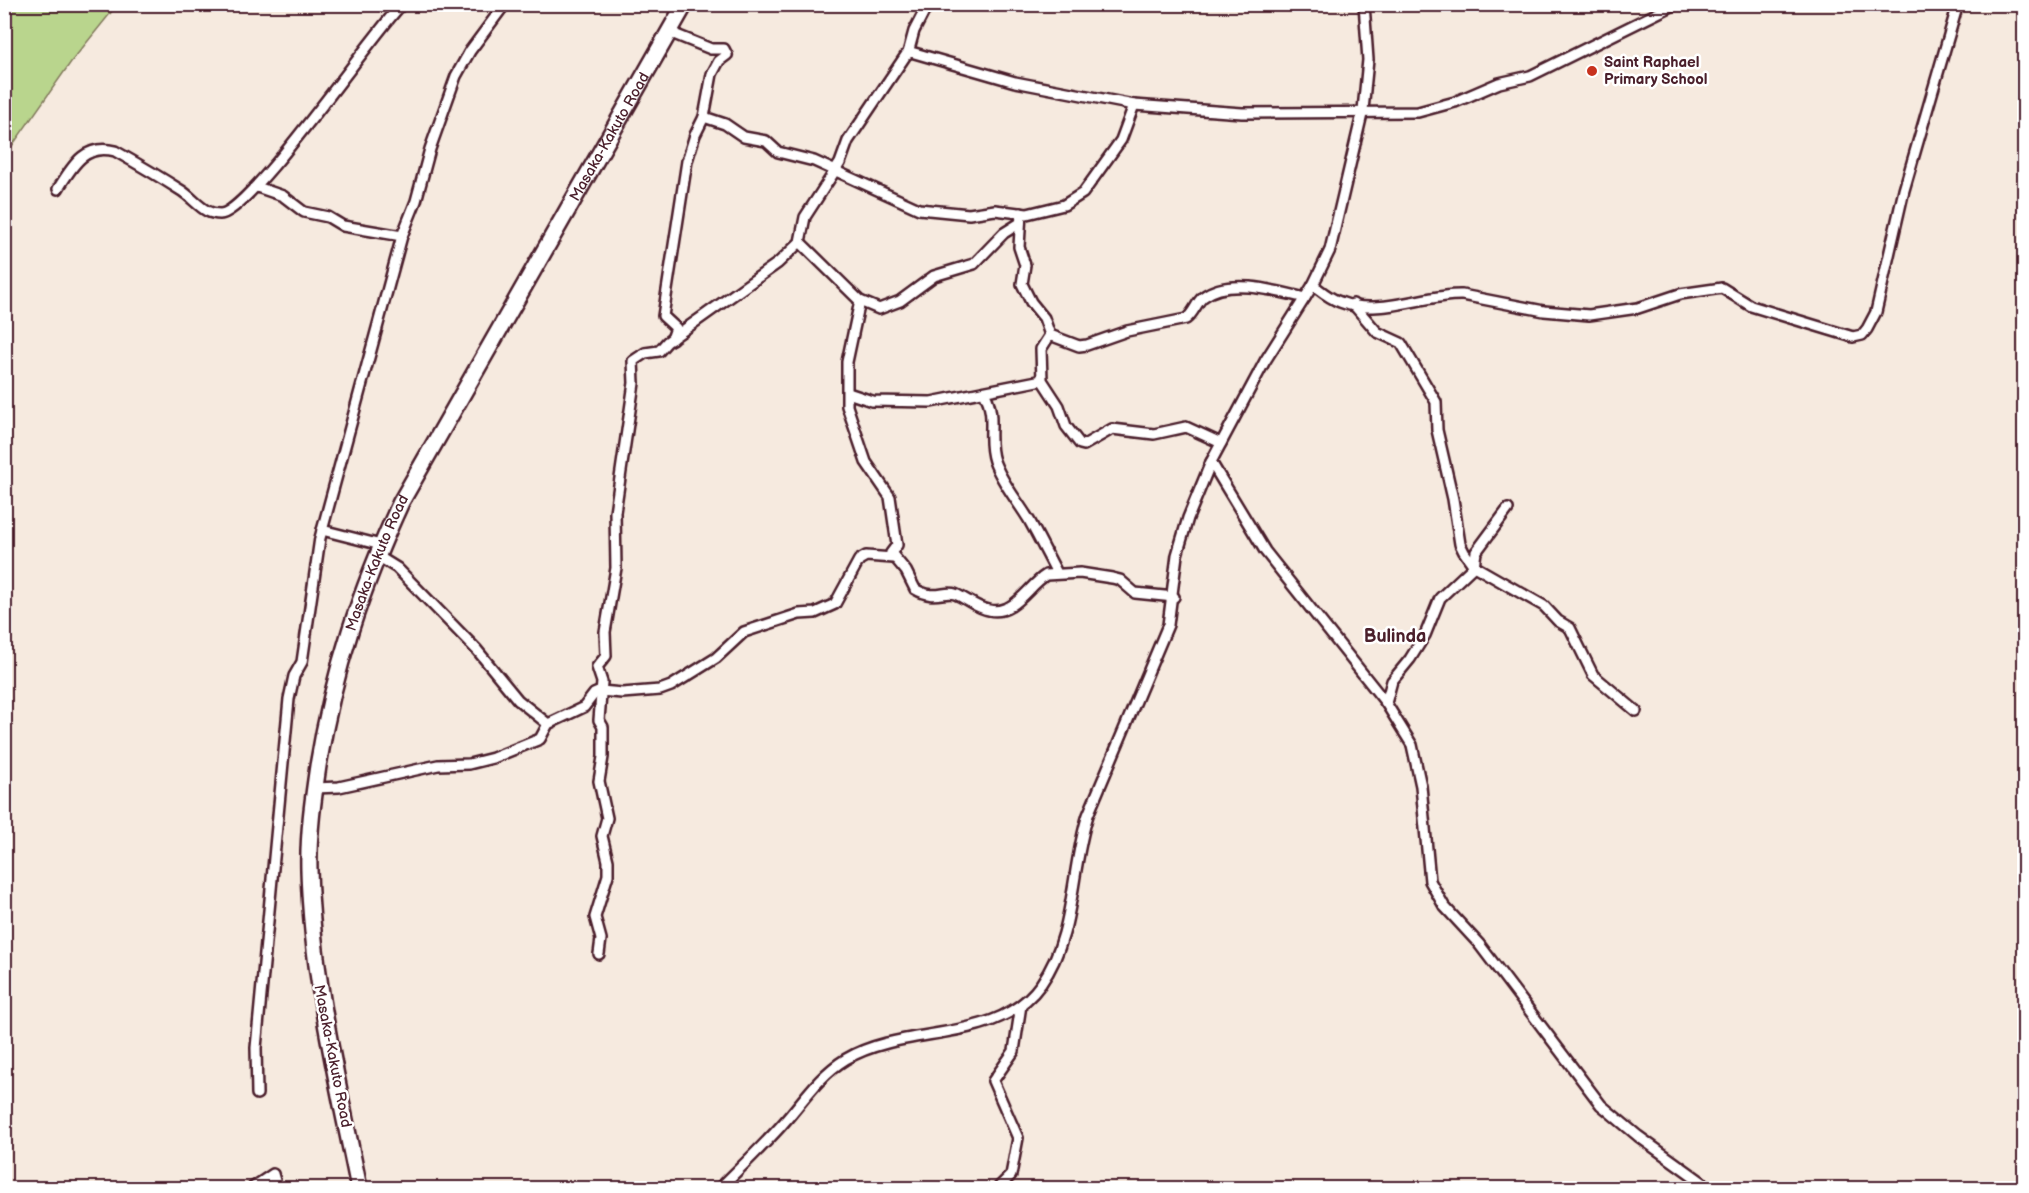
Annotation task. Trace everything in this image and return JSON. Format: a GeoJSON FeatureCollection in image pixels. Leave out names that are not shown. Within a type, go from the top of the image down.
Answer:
{"type":"FeatureCollection","features":[{"type":"Feature","properties":{"kind":"highway","name":"Masaka-Kakuto Road"},"geometry":{"type":"LineString","coordinates":[[359,1188],[323,1013],[309,868],[315,788],[333,686],[349,626],[401,502],[685,4]]}},
{"type":"Feature","properties":{"kind":"street"},"geometry":{"type":"LineString","coordinates":[[58,189],[77,159],[106,149],[115,151],[185,193],[210,213],[223,214],[232,210],[257,187],[351,70],[386,20],[402,4]]}},
{"type":"Feature","properties":{"kind":"street"},"geometry":{"type":"LineString","coordinates":[[257,1094],[256,1048],[290,699],[294,676],[302,662],[313,574],[322,530],[402,236],[416,201],[430,149],[456,76],[470,51],[505,4]]}},
{"type":"Feature","properties":{"kind":"street"},"geometry":{"type":"LineString","coordinates":[[599,954],[601,939],[595,917],[608,875],[608,861],[602,836],[608,818],[599,781],[603,757],[603,727],[599,720],[602,682],[597,667],[606,656],[605,632],[616,568],[615,512],[634,383],[633,361],[645,353],[659,351],[672,339],[778,263],[800,242],[806,217],[835,171],[848,141],[908,53],[914,31],[928,4]]}},
{"type":"Feature","properties":{"kind":"street"},"geometry":{"type":"LineString","coordinates":[[720,1188],[779,1127],[815,1084],[844,1060],[876,1045],[898,1038],[991,1022],[1021,1005],[1042,983],[1061,945],[1068,921],[1085,824],[1168,625],[1175,570],[1183,536],[1211,462],[1265,361],[1313,285],[1337,231],[1363,110],[1368,60],[1364,4]]}},
{"type":"Feature","properties":{"kind":"street"},"geometry":{"type":"LineString","coordinates":[[908,53],[1015,82],[1134,105],[1271,114],[1363,110],[1418,112],[1455,102],[1491,85],[1530,76],[1676,4]]}},
{"type":"Feature","properties":{"kind":"street"},"geometry":{"type":"LineString","coordinates":[[1313,285],[1342,303],[1391,306],[1449,295],[1462,295],[1544,311],[1589,315],[1638,308],[1680,294],[1722,288],[1755,308],[1854,337],[1862,335],[1872,322],[1878,304],[1905,190],[1958,4]]}},
{"type":"Feature","properties":{"kind":"street"},"geometry":{"type":"LineString","coordinates":[[669,32],[711,49],[721,48],[725,51],[725,58],[719,61],[712,74],[704,117],[695,135],[687,161],[678,233],[663,312],[665,319],[676,328],[672,339]]}},
{"type":"Feature","properties":{"kind":"street"},"geometry":{"type":"LineString","coordinates":[[800,242],[861,301],[879,309],[900,301],[934,276],[974,264],[1020,218],[1059,207],[1083,193],[1121,140],[1134,105]]}},
{"type":"Feature","properties":{"kind":"street"},"geometry":{"type":"LineString","coordinates":[[704,117],[725,124],[744,137],[766,141],[777,152],[814,161],[919,209],[969,214],[995,210],[1020,218]]}},
{"type":"Feature","properties":{"kind":"street"},"geometry":{"type":"LineString","coordinates":[[257,187],[283,196],[304,212],[328,217],[343,226],[402,236]]}},
{"type":"Feature","properties":{"kind":"street"},"geometry":{"type":"LineString","coordinates":[[1020,218],[1019,247],[1025,264],[1022,284],[1031,302],[1044,318],[1050,334],[1079,346],[1127,331],[1181,321],[1194,313],[1201,299],[1207,295],[1231,288],[1265,287],[1305,298]]}},
{"type":"Feature","properties":{"kind":"street"},"geometry":{"type":"LineString","coordinates":[[861,301],[847,362],[850,417],[866,462],[890,497],[897,545],[891,552],[893,558],[906,571],[915,589],[922,594],[940,596],[956,594],[989,610],[1006,608],[1022,599],[1040,579],[1057,573],[1080,573],[1120,580],[1135,593],[1173,597]]}},
{"type":"Feature","properties":{"kind":"street"},"geometry":{"type":"LineString","coordinates":[[1353,304],[1377,332],[1401,343],[1436,402],[1437,430],[1453,499],[1460,544],[1474,566],[1544,606],[1558,621],[1570,628],[1593,675],[1636,711]]}},
{"type":"Feature","properties":{"kind":"street"},"geometry":{"type":"LineString","coordinates":[[1050,334],[1041,349],[1042,380],[1045,389],[1059,406],[1066,426],[1082,446],[1112,429],[1154,434],[1186,427],[1221,442]]}},
{"type":"Feature","properties":{"kind":"street"},"geometry":{"type":"LineString","coordinates":[[849,393],[872,401],[931,402],[986,394],[1042,380]]}},
{"type":"Feature","properties":{"kind":"street"},"geometry":{"type":"LineString","coordinates":[[986,394],[993,418],[990,445],[994,460],[1015,503],[1027,518],[1057,573]]}},
{"type":"Feature","properties":{"kind":"street"},"geometry":{"type":"LineString","coordinates":[[1211,462],[1265,551],[1386,703],[1413,745],[1419,769],[1430,881],[1436,895],[1479,944],[1601,1105],[1638,1136],[1710,1188]]}},
{"type":"Feature","properties":{"kind":"street"},"geometry":{"type":"LineString","coordinates":[[1386,703],[1392,681],[1425,635],[1440,598],[1474,566],[1476,552],[1508,510]]}},
{"type":"Feature","properties":{"kind":"street"},"geometry":{"type":"LineString","coordinates":[[322,530],[379,550],[477,650],[518,700],[548,724]]}},
{"type":"Feature","properties":{"kind":"street"},"geometry":{"type":"LineString","coordinates":[[315,788],[339,787],[438,765],[469,764],[493,758],[540,738],[548,724],[584,707],[594,694],[601,691],[622,693],[660,690],[671,686],[716,658],[744,632],[799,614],[815,613],[835,604],[859,560],[866,556],[893,558]]}},
{"type":"Feature","properties":{"kind":"street"},"geometry":{"type":"LineString","coordinates":[[998,1188],[1011,1175],[1018,1138],[993,1081],[1014,1051],[1021,1005]]}},
{"type":"Feature","properties":{"kind":"street"},"geometry":{"type":"LineString","coordinates":[[252,1188],[273,1174],[277,1188]]}},
{"type":"Feature","properties":{"kind":"green space"},"geometry":{"type":"Polygon","coordinates":[[[5,4],[117,5],[71,62],[5,156],[5,4]]]}},
{"type":"Feature","properties":{"kind":"place","name":"Saint Raphael Primary School"},"geometry":{"type":"Point","coordinates":[1592,71]}},
{"type":"Feature","properties":{"kind":"district","name":"Bulinda"},"geometry":{"type":"Point","coordinates":[1395,636]}}]}
